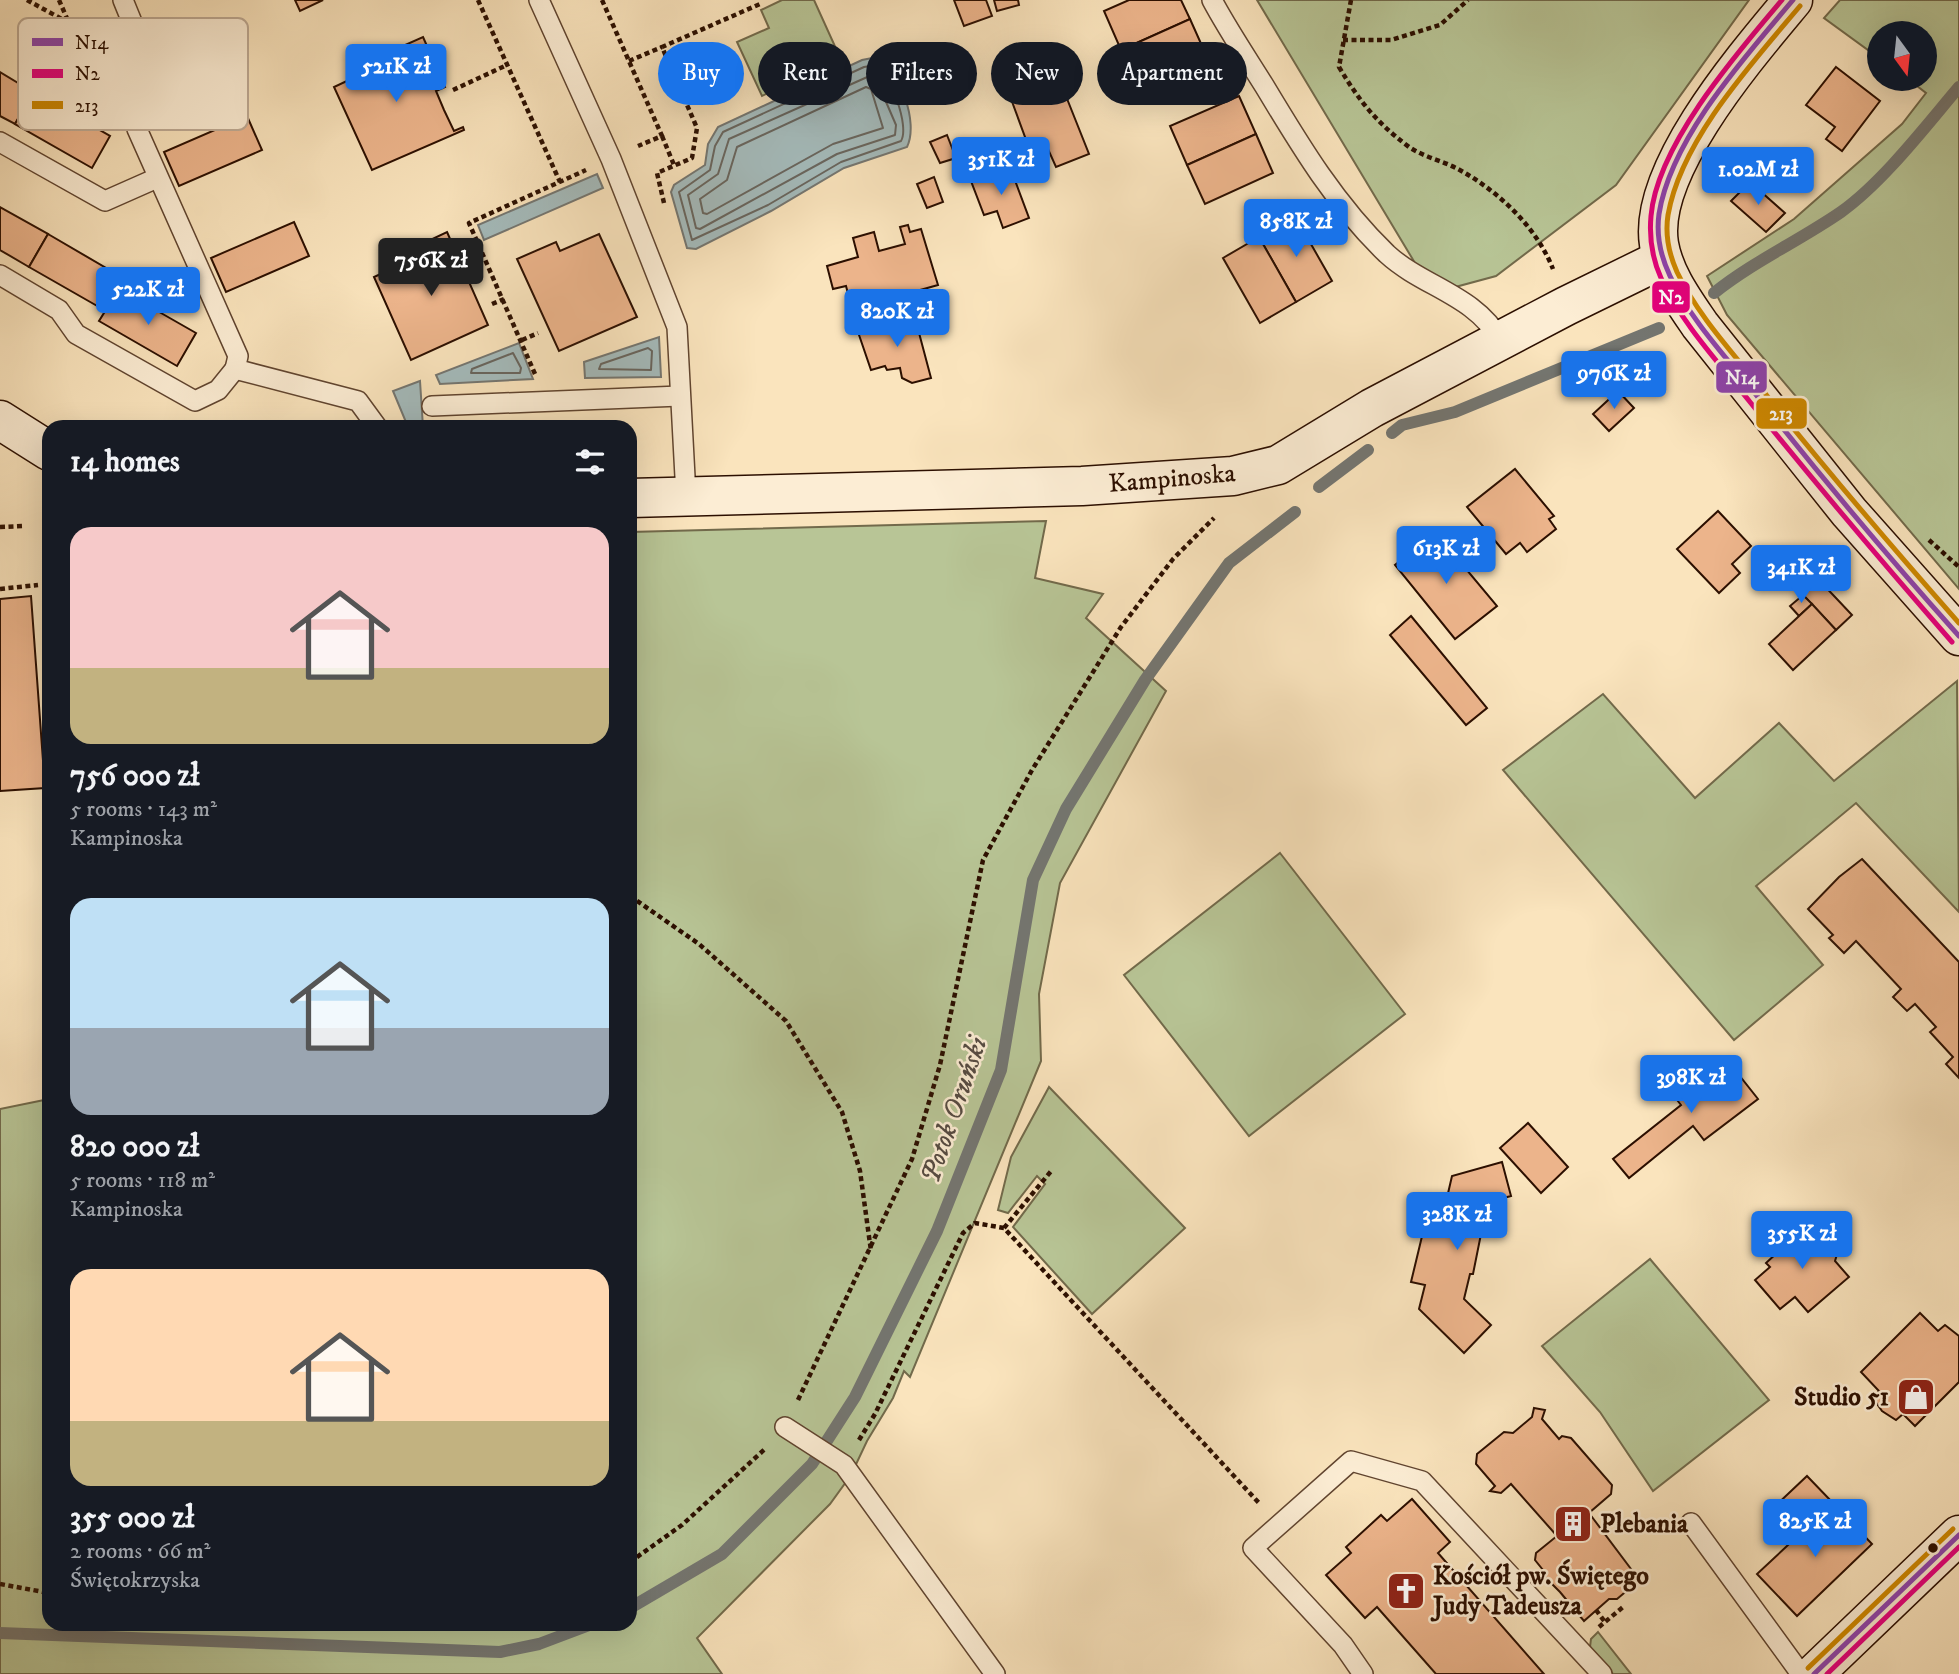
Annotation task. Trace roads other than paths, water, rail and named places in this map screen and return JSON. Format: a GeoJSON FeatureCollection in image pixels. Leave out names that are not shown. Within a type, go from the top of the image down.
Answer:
{"type":"FeatureCollection","features":[{"type":"Feature","properties":{"kind":"street"},"geometry":{"type":"LineString","coordinates":[[1793,0],[1703,117],[1674,170],[1658,222],[1662,259],[1690,310],[1849,512],[1959,636]]}},
{"type":"Feature","properties":{"kind":"street","name":"Kampinoska"},"geometry":{"type":"LineString","coordinates":[[637,498],[1082,486],[1233,476],[1278,465],[1372,408],[1662,259]]}},
{"type":"Feature","properties":{"kind":"street"},"geometry":{"type":"LineString","coordinates":[[0,420],[42,447]]}},
{"type":"Feature","properties":{"kind":"street"},"geometry":{"type":"LineString","coordinates":[[1814,1674],[1959,1535]]}},
{"type":"Feature","properties":{"kind":"lane"},"geometry":{"type":"LineString","coordinates":[[123,0],[130,18]]}},
{"type":"Feature","properties":{"kind":"lane"},"geometry":{"type":"LineString","coordinates":[[539,0],[611,159],[677,327],[686,496]]}},
{"type":"Feature","properties":{"kind":"lane"},"geometry":{"type":"LineString","coordinates":[[1212,0],[1310,160],[1339,202],[1406,270],[1480,312],[1500,340]]}},
{"type":"Feature","properties":{"kind":"lane"},"geometry":{"type":"LineString","coordinates":[[0,275],[59,310],[76,334],[195,401],[218,390],[235,369],[238,356],[137,130]]}},
{"type":"Feature","properties":{"kind":"lane"},"geometry":{"type":"LineString","coordinates":[[0,142],[105,201],[157,178]]}},
{"type":"Feature","properties":{"kind":"lane"},"geometry":{"type":"LineString","coordinates":[[235,369],[358,401],[372,420]]}},
{"type":"Feature","properties":{"kind":"lane"},"geometry":{"type":"LineString","coordinates":[[432,406],[680,396]]}},
{"type":"Feature","properties":{"kind":"lane"},"geometry":{"type":"LineString","coordinates":[[785,1426],[841,1463],[995,1674]]}},
{"type":"Feature","properties":{"kind":"lane"},"geometry":{"type":"LineString","coordinates":[[1363,1674],[1343,1645],[1253,1548],[1351,1461],[1422,1481],[1602,1674]]}},
{"type":"Feature","properties":{"kind":"lane"},"geometry":{"type":"LineString","coordinates":[[1691,1523],[1801,1674]]}},
{"type":"Feature","properties":{"kind":"water"},"geometry":{"type":"Polygon","coordinates":[[[866,59],[866,105],[907,105],[911,124],[907,147],[844,168],[771,211],[696,249],[687,248],[671,192],[674,185],[705,165],[708,144],[718,127],[765,105],[852,105],[852,65],[866,59]]]}},
{"type":"Feature","properties":{"kind":"water"},"geometry":{"type":"Polygon","coordinates":[[[597,174],[603,188],[484,240],[478,225],[597,174]]]}},
{"type":"Feature","properties":{"kind":"water"},"geometry":{"type":"Polygon","coordinates":[[[659,337],[661,377],[585,378],[584,362],[659,337]]]}},
{"type":"Feature","properties":{"kind":"water"},"geometry":{"type":"Polygon","coordinates":[[[519,343],[533,379],[440,384],[436,375],[519,343]]]}},
{"type":"Feature","properties":{"kind":"water"},"geometry":{"type":"Polygon","coordinates":[[[420,381],[423,420],[405,420],[393,391],[420,381]]]}},
{"type":"Feature","properties":{"kind":"waterway","name":"Potok Oruński"},"geometry":{"type":"LineString","coordinates":[[1714,293],[1857,200],[1903,153],[1959,87]]}},
{"type":"Feature","properties":{"kind":"waterway","name":"Potok Oruński"},"geometry":{"type":"LineString","coordinates":[[1392,433],[1402,425],[1455,412],[1659,328]]}},
{"type":"Feature","properties":{"kind":"waterway","name":"Potok Oruński"},"geometry":{"type":"LineString","coordinates":[[1319,487],[1368,450]]}},
{"type":"Feature","properties":{"kind":"waterway","name":"Potok Oruński"},"geometry":{"type":"LineString","coordinates":[[637,1604],[722,1554],[812,1464],[855,1397],[937,1231],[1001,1070],[1033,880],[1066,809],[1145,680],[1229,563],[1295,512]]}},
{"type":"Feature","properties":{"kind":"waterway","name":"Potok Oruński"},"geometry":{"type":"LineString","coordinates":[[0,1633],[500,1652],[539,1644],[573,1631]]}},
{"type":"Feature","properties":{"kind":"place","name":"Studio 51"},"geometry":{"type":"Point","coordinates":[1916,1397]}},
{"type":"Feature","properties":{"kind":"place","name":"Plebania"},"geometry":{"type":"Point","coordinates":[1573,1524]}},
{"type":"Feature","properties":{"kind":"place","name":"Kościół pw. Świętego Judy Tadeusza"},"geometry":{"type":"Point","coordinates":[1406,1591]}}]}
